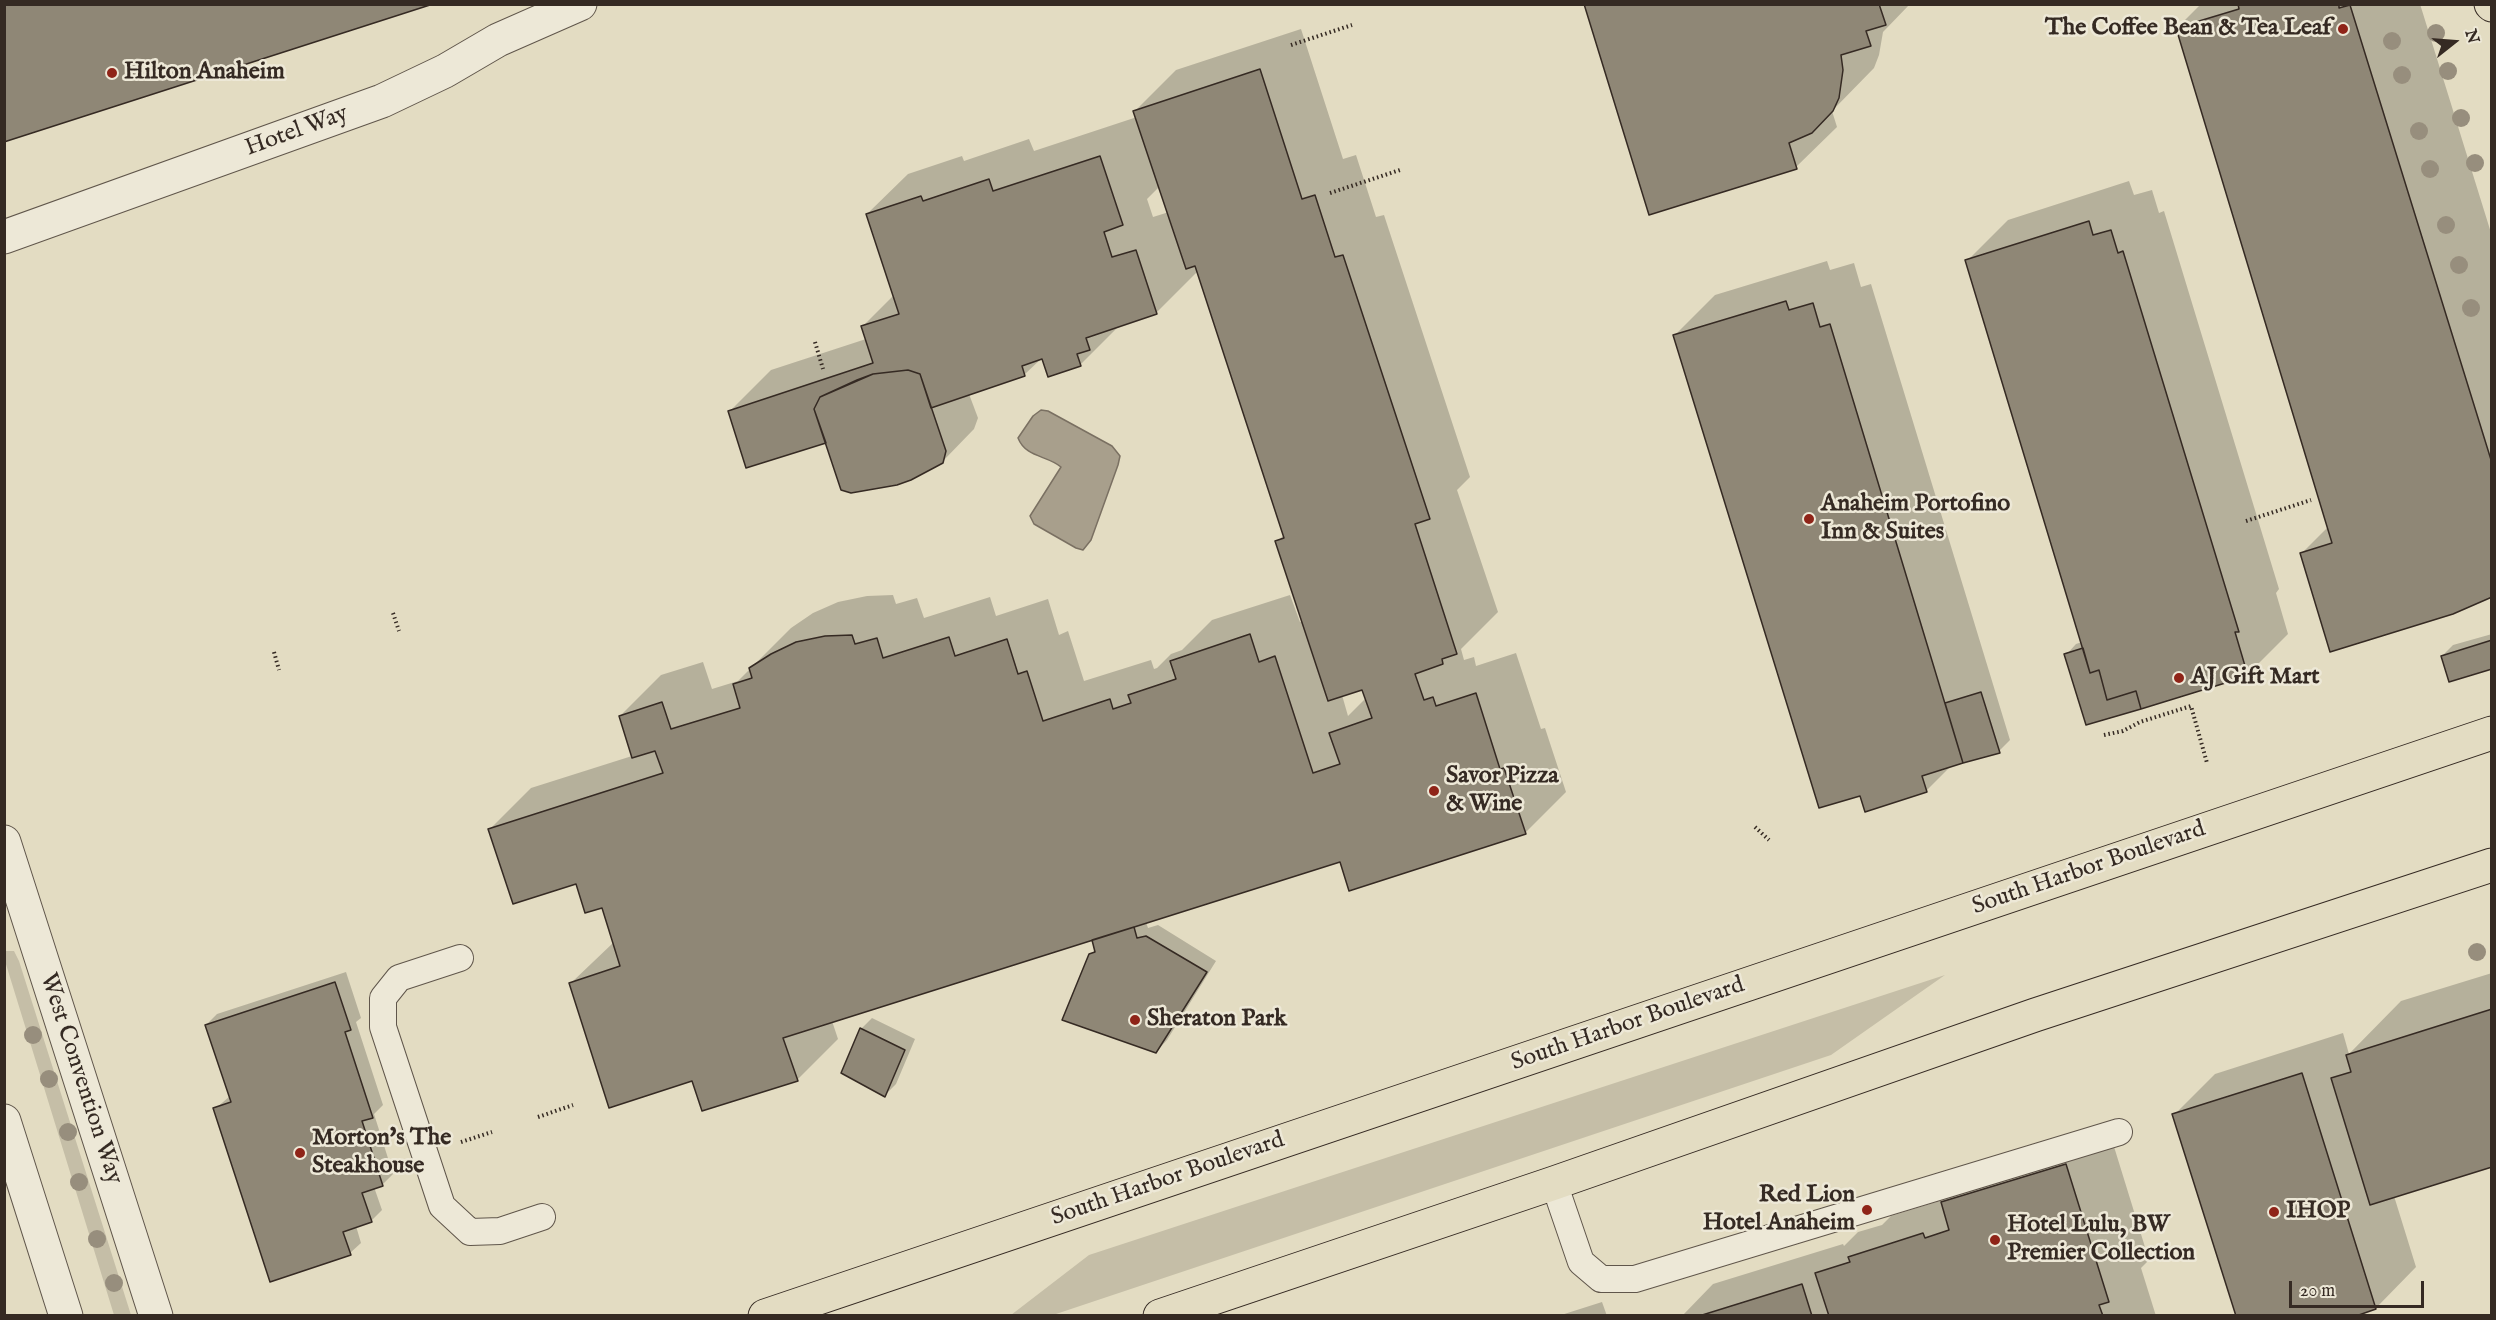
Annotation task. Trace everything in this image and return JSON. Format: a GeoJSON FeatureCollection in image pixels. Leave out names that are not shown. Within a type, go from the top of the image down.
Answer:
{"type":"FeatureCollection","features":[{"type":"Feature","properties":{"kind":"main road","name":"South Harbor Boulevard"},"geometry":{"type":"LineString","coordinates":[[765,1316],[2492,733]]}},
{"type":"Feature","properties":{"kind":"main road"},"geometry":{"type":"LineString","coordinates":[[1160,1316],[1554,1183],[2035,1015],[2492,865]]}},
{"type":"Feature","properties":{"kind":"street","name":"Hotel Way"},"geometry":{"type":"LineString","coordinates":[[4,237],[382,101],[445,71],[498,40],[580,4]]}},
{"type":"Feature","properties":{"kind":"street","name":"West Convention Way"},"geometry":{"type":"LineString","coordinates":[[4,842],[156,1316]]}},
{"type":"Feature","properties":{"kind":"street"},"geometry":{"type":"LineString","coordinates":[[4,1120],[66,1316]]}},
{"type":"Feature","properties":{"kind":"lane"},"geometry":{"type":"LineString","coordinates":[[460,958],[399,978],[383,998],[383,1027],[442,1206],[470,1232],[500,1231],[542,1217]]}},
{"type":"Feature","properties":{"kind":"lane"},"geometry":{"type":"LineString","coordinates":[[1554,1183],[1581,1263],[1601,1279],[1635,1279],[2119,1132]]}},
{"type":"Feature","properties":{"kind":"path"},"geometry":{"type":"LineString","coordinates":[[1292,45],[1352,25]]}},
{"type":"Feature","properties":{"kind":"path"},"geometry":{"type":"LineString","coordinates":[[1330,193],[1400,170]]}},
{"type":"Feature","properties":{"kind":"path"},"geometry":{"type":"LineString","coordinates":[[815,342],[823,369]]}},
{"type":"Feature","properties":{"kind":"path"},"geometry":{"type":"LineString","coordinates":[[2246,521],[2311,500]]}},
{"type":"Feature","properties":{"kind":"path"},"geometry":{"type":"LineString","coordinates":[[393,613],[399,631]]}},
{"type":"Feature","properties":{"kind":"path"},"geometry":{"type":"LineString","coordinates":[[274,651],[279,669]]}},
{"type":"Feature","properties":{"kind":"path"},"geometry":{"type":"LineString","coordinates":[[2104,735],[2123,731],[2140,722],[2190,706],[2207,763]]}},
{"type":"Feature","properties":{"kind":"path"},"geometry":{"type":"LineString","coordinates":[[1755,827],[1769,840]]}},
{"type":"Feature","properties":{"kind":"path"},"geometry":{"type":"LineString","coordinates":[[538,1117],[573,1105]]}},
{"type":"Feature","properties":{"kind":"path"},"geometry":{"type":"LineString","coordinates":[[453,1145],[492,1132]]}},
{"type":"Feature","properties":{"kind":"shaded area"},"geometry":{"type":"Polygon","coordinates":[[[1041,410],[1048,411],[1112,446],[1120,456],[1091,540],[1083,550],[1034,524],[1030,516],[1061,467],[1031,453],[1018,438],[1033,416],[1041,410]]]}},
{"type":"Feature","properties":{"kind":"shaded area"},"geometry":{"type":"Polygon","coordinates":[[[6,951],[14,951],[19,961],[131,1315],[114,1315],[5,961],[6,951]]]}},
{"type":"Feature","properties":{"kind":"shaded area"},"geometry":{"type":"Polygon","coordinates":[[[1945,975],[1831,1055],[1053,1315],[1011,1315],[1089,1255],[1945,975]]]}},
{"type":"Feature","properties":{"kind":"building","name":"Hilton Anaheim"},"geometry":{"type":"Polygon","coordinates":[[[4,4],[433,4],[4,142],[4,4]]]}},
{"type":"Feature","properties":{"kind":"building"},"geometry":{"type":"Polygon","coordinates":[[[1584,4],[1879,4],[1886,25],[1866,31],[1871,46],[1841,55],[1843,70],[1839,98],[1833,111],[1812,133],[1789,143],[1797,169],[1649,215],[1584,4]]]}},
{"type":"Feature","properties":{"kind":"building"},"geometry":{"type":"Polygon","coordinates":[[[2238,4],[2339,4],[2339,8],[2350,5],[2492,463],[2492,597],[2453,614],[2330,652],[2300,553],[2332,543],[2176,28],[2239,9],[2238,4]]]}},
{"type":"Feature","properties":{"kind":"building"},"geometry":{"type":"Polygon","coordinates":[[[1260,69],[1302,199],[1315,195],[1335,257],[1343,255],[1430,519],[1415,524],[1457,654],[1442,659],[1443,664],[1415,674],[1424,700],[1433,697],[1436,706],[1476,693],[1500,769],[1504,768],[1526,834],[1349,891],[1340,862],[783,1038],[798,1081],[702,1111],[692,1081],[609,1108],[569,983],[620,966],[602,908],[585,913],[576,884],[513,904],[488,829],[663,773],[655,751],[632,758],[619,716],[662,702],[671,729],[740,708],[733,684],[752,678],[749,668],[796,642],[825,636],[852,635],[855,644],[877,638],[883,658],[949,637],[955,656],[1007,639],[1018,674],[1027,671],[1043,721],[1110,699],[1113,709],[1131,703],[1128,695],[1176,679],[1170,661],[1250,634],[1259,662],[1275,656],[1313,773],[1340,764],[1329,733],[1372,718],[1362,690],[1328,701],[1275,541],[1284,538],[1195,266],[1186,269],[1133,111],[1260,69]]]}},
{"type":"Feature","properties":{"kind":"building"},"geometry":{"type":"Polygon","coordinates":[[[1100,156],[1123,225],[1104,232],[1112,257],[1136,250],[1157,314],[1086,338],[1090,350],[1077,354],[1081,366],[1048,377],[1042,359],[1022,366],[1025,376],[931,408],[920,374],[908,370],[873,374],[820,397],[814,409],[826,443],[746,468],[728,411],[873,363],[861,326],[899,314],[866,214],[921,196],[923,201],[989,179],[993,191],[1100,156]]]}},
{"type":"Feature","properties":{"kind":"building"},"geometry":{"type":"Polygon","coordinates":[[[2089,221],[2093,235],[2111,230],[2118,253],[2123,251],[2239,632],[2235,632],[2248,676],[2141,709],[2136,691],[2107,700],[2099,670],[2090,673],[1965,260],[2089,221]]]}},
{"type":"Feature","properties":{"kind":"building","name":"Anaheim Portofino Inn & Suites"},"geometry":{"type":"Polygon","coordinates":[[[1786,301],[1789,310],[1813,303],[1820,327],[1830,324],[1963,763],[1922,776],[1927,792],[1865,812],[1860,796],[1819,808],[1673,335],[1786,301]]]}},
{"type":"Feature","properties":{"kind":"building"},"geometry":{"type":"Polygon","coordinates":[[[908,370],[920,374],[946,451],[943,463],[897,485],[851,493],[841,490],[814,409],[820,397],[873,374],[908,370]]]}},
{"type":"Feature","properties":{"kind":"building"},"geometry":{"type":"Polygon","coordinates":[[[2492,640],[2492,669],[2449,682],[2441,656],[2492,640]]]}},
{"type":"Feature","properties":{"kind":"building"},"geometry":{"type":"Polygon","coordinates":[[[2083,648],[2090,673],[2099,670],[2107,700],[2136,691],[2141,709],[2086,725],[2064,654],[2083,648]]]}},
{"type":"Feature","properties":{"kind":"building"},"geometry":{"type":"Polygon","coordinates":[[[1981,692],[2000,753],[1963,763],[1945,703],[1981,692]]]}},
{"type":"Feature","properties":{"kind":"building"},"geometry":{"type":"Polygon","coordinates":[[[1134,927],[1137,938],[1146,936],[1207,972],[1156,1053],[1062,1020],[1089,954],[1095,952],[1092,940],[1134,927]]]}},
{"type":"Feature","properties":{"kind":"building","name":"Morton's The Steakhouse"},"geometry":{"type":"Polygon","coordinates":[[[335,982],[351,1030],[345,1032],[373,1118],[362,1121],[383,1186],[362,1193],[372,1222],[343,1232],[351,1255],[270,1282],[213,1108],[231,1102],[205,1025],[335,982]]]}},
{"type":"Feature","properties":{"kind":"building"},"geometry":{"type":"Polygon","coordinates":[[[2492,1009],[2492,1167],[2370,1205],[2331,1078],[2351,1072],[2346,1055],[2492,1009]]]}},
{"type":"Feature","properties":{"kind":"building"},"geometry":{"type":"Polygon","coordinates":[[[860,1028],[905,1050],[885,1097],[841,1073],[860,1028]]]}},
{"type":"Feature","properties":{"kind":"building","name":"IHOP"},"geometry":{"type":"Polygon","coordinates":[[[2302,1073],[2376,1309],[2356,1316],[2236,1316],[2172,1114],[2302,1073]]]}},
{"type":"Feature","properties":{"kind":"building","name":"Hotel Lulu, BW Premier Collection"},"geometry":{"type":"Polygon","coordinates":[[[2066,1164],[2109,1302],[2099,1305],[2103,1316],[1829,1316],[1815,1273],[1850,1262],[1848,1257],[1923,1233],[1925,1238],[1949,1230],[1941,1202],[2066,1164]]]}},
{"type":"Feature","properties":{"kind":"building"},"geometry":{"type":"Polygon","coordinates":[[[1802,1284],[1812,1316],[1699,1316],[1802,1284]]]}},
{"type":"Feature","properties":{"kind":"place","name":"The Coffee Bean & Tea Leaf"},"geometry":{"type":"Point","coordinates":[2343,29]}},
{"type":"Feature","properties":{"kind":"place","name":"Hilton Anaheim"},"geometry":{"type":"Point","coordinates":[112,73]}},
{"type":"Feature","properties":{"kind":"place","name":"Anaheim Portofino Inn & Suites"},"geometry":{"type":"Point","coordinates":[1809,519]}},
{"type":"Feature","properties":{"kind":"place","name":"AJ Gift Mart"},"geometry":{"type":"Point","coordinates":[2179,678]}},
{"type":"Feature","properties":{"kind":"place","name":"Savor Pizza & Wine"},"geometry":{"type":"Point","coordinates":[1434,791]}},
{"type":"Feature","properties":{"kind":"place","name":"Sheraton Park"},"geometry":{"type":"Point","coordinates":[1135,1020]}},
{"type":"Feature","properties":{"kind":"place","name":"Morton's The Steakhouse"},"geometry":{"type":"Point","coordinates":[300,1153]}},
{"type":"Feature","properties":{"kind":"place","name":"Red Lion Hotel Anaheim"},"geometry":{"type":"Point","coordinates":[1867,1210]}},
{"type":"Feature","properties":{"kind":"place","name":"IHOP"},"geometry":{"type":"Point","coordinates":[2274,1212]}},
{"type":"Feature","properties":{"kind":"place","name":"Hotel Lulu, BW Premier Collection"},"geometry":{"type":"Point","coordinates":[1995,1240]}}]}
